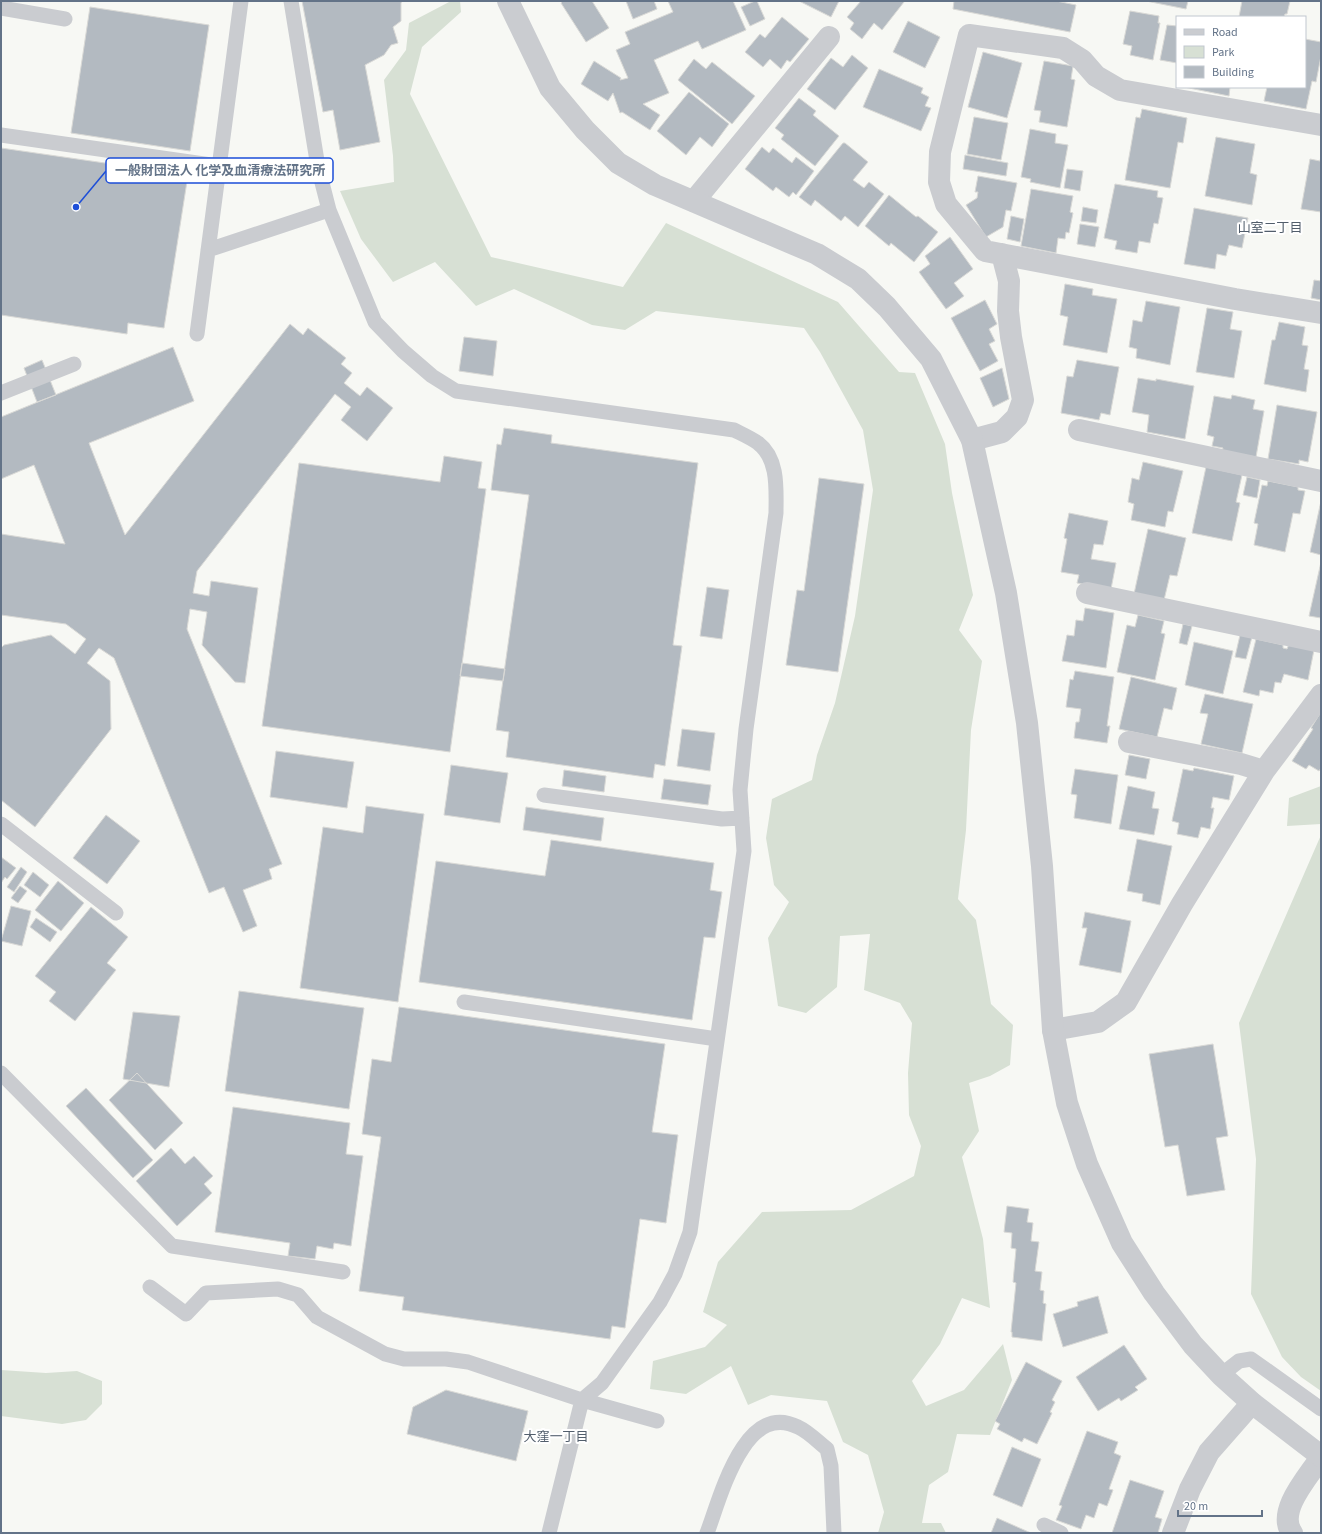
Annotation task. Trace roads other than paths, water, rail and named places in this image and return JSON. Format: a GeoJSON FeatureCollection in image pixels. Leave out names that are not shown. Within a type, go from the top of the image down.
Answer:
{"type":"FeatureCollection","features":[{"type":"Feature","properties":{"kind":"street"},"geometry":{"type":"LineString","coordinates":[[508,1],[550,88],[585,130],[618,163],[655,185],[817,254],[858,279],[887,307],[932,359],[972,440],[1006,593],[1027,723],[1042,866],[1053,1030],[1067,1103],[1088,1164],[1122,1243],[1154,1293],[1193,1345],[1221,1375],[1252,1403],[1321,1457],[1288,1507],[1289,1529],[1292,1533]]}},
{"type":"Feature","properties":{"kind":"street"},"geometry":{"type":"LineString","coordinates":[[1321,125],[1120,90],[1096,76],[1082,60],[1063,48],[969,35],[940,152],[939,182],[946,204],[985,251],[1235,299],[1321,313]]}},
{"type":"Feature","properties":{"kind":"street"},"geometry":{"type":"LineString","coordinates":[[694,201],[829,37]]}},
{"type":"Feature","properties":{"kind":"street"},"geometry":{"type":"LineString","coordinates":[[972,440],[1002,432],[1017,417],[1023,400],[1011,337],[1008,311],[1009,281],[1002,254]]}},
{"type":"Feature","properties":{"kind":"street"},"geometry":{"type":"LineString","coordinates":[[1079,430],[1321,481]]}},
{"type":"Feature","properties":{"kind":"street"},"geometry":{"type":"LineString","coordinates":[[1087,593],[1321,642]]}},
{"type":"Feature","properties":{"kind":"street"},"geometry":{"type":"LineString","coordinates":[[1053,1030],[1098,1022],[1126,1002],[1182,904],[1264,771],[1321,695]]}},
{"type":"Feature","properties":{"kind":"street"},"geometry":{"type":"LineString","coordinates":[[1129,742],[1241,764],[1264,771]]}},
{"type":"Feature","properties":{"kind":"street"},"geometry":{"type":"LineString","coordinates":[[1172,1533],[1190,1489],[1209,1452],[1252,1403]]}},
{"type":"Feature","properties":{"kind":"lane"},"geometry":{"type":"LineString","coordinates":[[197,334],[241,1]]}},
{"type":"Feature","properties":{"kind":"lane"},"geometry":{"type":"LineString","coordinates":[[290,1],[318,167],[329,210],[375,322],[404,351],[432,376],[456,391],[734,430],[759,444],[771,460],[776,484],[776,513],[746,729],[740,790],[744,851],[690,1232],[675,1274],[660,1302],[602,1383],[582,1400],[549,1533]]}},
{"type":"Feature","properties":{"kind":"lane"},"geometry":{"type":"LineString","coordinates":[[1,8],[65,18]]}},
{"type":"Feature","properties":{"kind":"lane"},"geometry":{"type":"LineString","coordinates":[[1,135],[218,166]]}},
{"type":"Feature","properties":{"kind":"lane"},"geometry":{"type":"LineString","coordinates":[[208,250],[329,210]]}},
{"type":"Feature","properties":{"kind":"lane"},"geometry":{"type":"LineString","coordinates":[[1,393],[74,364]]}},
{"type":"Feature","properties":{"kind":"lane"},"geometry":{"type":"LineString","coordinates":[[544,795],[722,819],[742,818]]}},
{"type":"Feature","properties":{"kind":"lane"},"geometry":{"type":"LineString","coordinates":[[1,824],[116,913]]}},
{"type":"Feature","properties":{"kind":"lane"},"geometry":{"type":"LineString","coordinates":[[464,1002],[717,1039]]}},
{"type":"Feature","properties":{"kind":"lane"},"geometry":{"type":"LineString","coordinates":[[1,1073],[172,1246],[343,1272]]}},
{"type":"Feature","properties":{"kind":"lane"},"geometry":{"type":"LineString","coordinates":[[150,1287],[186,1314],[206,1293],[278,1289],[298,1295],[318,1317],[385,1354],[404,1359],[446,1358],[468,1362],[582,1400],[657,1421]]}},
{"type":"Feature","properties":{"kind":"lane"},"geometry":{"type":"LineString","coordinates":[[1221,1375],[1239,1361],[1251,1359],[1321,1408]]}},
{"type":"Feature","properties":{"kind":"lane"},"geometry":{"type":"LineString","coordinates":[[707,1533],[733,1463],[751,1435],[764,1425],[782,1423],[798,1426],[828,1449],[831,1466],[834,1533]]}},
{"type":"Feature","properties":{"kind":"lane"},"geometry":{"type":"LineString","coordinates":[[1044,1525],[1061,1533]]}},
{"type":"Feature","properties":{"kind":"place","name":"一般財団法人 化学及血清療法研究所"},"geometry":{"type":"Point","coordinates":[76,207]}},
{"type":"Feature","properties":{"kind":"district","name":"山室二丁目"},"geometry":{"type":"Point","coordinates":[1270,228]}},
{"type":"Feature","properties":{"kind":"district","name":"大窪一丁目"},"geometry":{"type":"Point","coordinates":[556,1437]}}]}
